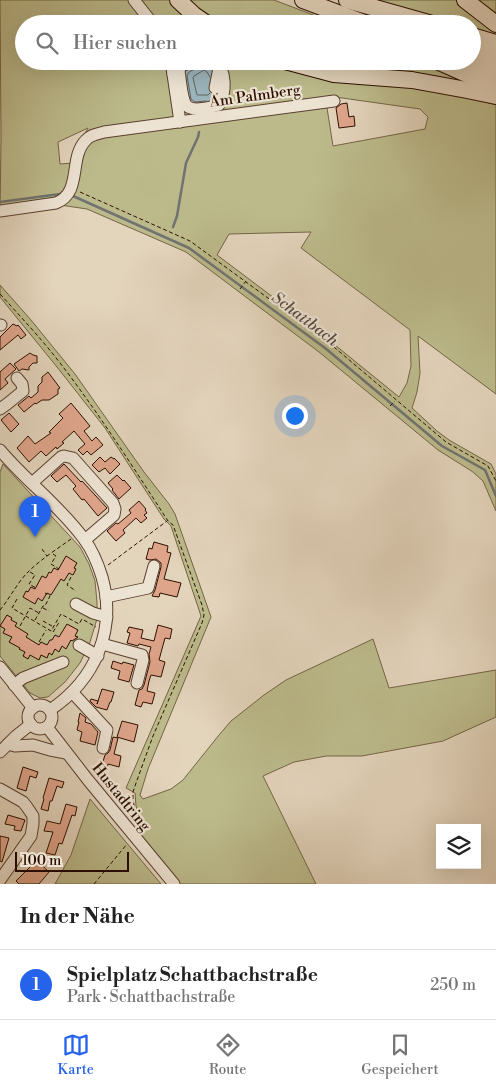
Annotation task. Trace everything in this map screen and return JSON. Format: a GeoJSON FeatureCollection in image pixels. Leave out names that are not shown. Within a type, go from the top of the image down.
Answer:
{"type":"FeatureCollection","features":[{"type":"Feature","properties":{"kind":"highway"},"geometry":{"type":"LineString","coordinates":[[178,0],[194,15]]}},
{"type":"Feature","properties":{"kind":"highway"},"geometry":{"type":"LineString","coordinates":[[303,0],[343,15]]}},
{"type":"Feature","properties":{"kind":"highway"},"geometry":{"type":"LineString","coordinates":[[342,0],[382,15]]}},
{"type":"Feature","properties":{"kind":"highway"},"geometry":{"type":"LineString","coordinates":[[348,0],[400,15]]}},
{"type":"Feature","properties":{"kind":"highway"},"geometry":{"type":"LineString","coordinates":[[465,0],[496,24]]}},
{"type":"Feature","properties":{"kind":"highway"},"geometry":{"type":"LineString","coordinates":[[481,39],[496,43]]}},
{"type":"Feature","properties":{"kind":"highway"},"geometry":{"type":"LineString","coordinates":[[481,51],[496,57]]}},
{"type":"Feature","properties":{"kind":"highway"},"geometry":{"type":"LineString","coordinates":[[481,66],[496,72]]}},
{"type":"Feature","properties":{"kind":"highway"},"geometry":{"type":"LineString","coordinates":[[319,70],[334,74],[430,83],[496,96]]}},
{"type":"Feature","properties":{"kind":"highway"},"geometry":{"type":"LineString","coordinates":[[457,70],[496,87]]}},
{"type":"Feature","properties":{"kind":"street"},"geometry":{"type":"LineString","coordinates":[[134,0],[146,15]]}},
{"type":"Feature","properties":{"kind":"street"},"geometry":{"type":"LineString","coordinates":[[174,70],[180,122]]}},
{"type":"Feature","properties":{"kind":"street"},"geometry":{"type":"LineString","coordinates":[[175,70],[184,101],[187,106],[193,109],[210,108],[219,105],[223,98],[224,81],[222,70]]}},
{"type":"Feature","properties":{"kind":"street"},"geometry":{"type":"LineString","coordinates":[[215,88],[217,70]]}},
{"type":"Feature","properties":{"kind":"street","name":"Am Palmberg"},"geometry":{"type":"LineString","coordinates":[[68,193],[80,148],[86,140],[94,135],[104,132],[334,101]]}},
{"type":"Feature","properties":{"kind":"street"},"geometry":{"type":"LineString","coordinates":[[0,211],[56,203],[68,193]]}},
{"type":"Feature","properties":{"kind":"street"},"geometry":{"type":"LineString","coordinates":[[0,409],[23,391],[22,384],[17,378]]}},
{"type":"Feature","properties":{"kind":"street"},"geometry":{"type":"LineString","coordinates":[[0,450],[82,537],[94,555],[100,570],[106,597],[107,617],[104,638],[98,656],[72,692],[50,710]]}},
{"type":"Feature","properties":{"kind":"street"},"geometry":{"type":"LineString","coordinates":[[32,483],[61,457],[73,458],[113,503],[115,509],[114,515],[82,537]]}},
{"type":"Feature","properties":{"kind":"street"},"geometry":{"type":"LineString","coordinates":[[106,597],[148,588],[154,566]]}},
{"type":"Feature","properties":{"kind":"street"},"geometry":{"type":"LineString","coordinates":[[76,604],[93,613],[107,617]]}},
{"type":"Feature","properties":{"kind":"street"},"geometry":{"type":"LineString","coordinates":[[104,638],[142,655],[143,660],[137,683]]}},
{"type":"Feature","properties":{"kind":"street"},"geometry":{"type":"LineString","coordinates":[[79,645],[98,656]]}},
{"type":"Feature","properties":{"kind":"street"},"geometry":{"type":"LineString","coordinates":[[14,685],[23,678],[63,662]]}},
{"type":"Feature","properties":{"kind":"street"},"geometry":{"type":"LineString","coordinates":[[0,668],[33,708]]}},
{"type":"Feature","properties":{"kind":"street"},"geometry":{"type":"LineString","coordinates":[[72,692],[108,730],[103,748]]}},
{"type":"Feature","properties":{"kind":"street"},"geometry":{"type":"LineString","coordinates":[[40,706],[50,710],[52,718],[51,723],[47,727],[38,729],[31,724],[29,714],[33,708],[40,706]]}},
{"type":"Feature","properties":{"kind":"street"},"geometry":{"type":"LineString","coordinates":[[4,748],[31,724]]}},
{"type":"Feature","properties":{"kind":"street","name":"Hustadtring"},"geometry":{"type":"LineString","coordinates":[[47,727],[130,840],[174,884]]}},
{"type":"Feature","properties":{"kind":"street"},"geometry":{"type":"LineString","coordinates":[[4,748],[33,745],[66,753]]}},
{"type":"Feature","properties":{"kind":"street"},"geometry":{"type":"LineString","coordinates":[[0,788],[28,806],[33,816],[33,824],[31,836],[0,880]]}},
{"type":"Feature","properties":{"kind":"path"},"geometry":{"type":"LineString","coordinates":[[68,193],[190,240],[328,342],[395,401],[446,442],[488,466],[496,481]]}},
{"type":"Feature","properties":{"kind":"path"},"geometry":{"type":"LineString","coordinates":[[240,288],[246,281]]}},
{"type":"Feature","properties":{"kind":"path"},"geometry":{"type":"LineString","coordinates":[[0,294],[39,338],[75,384],[106,426],[168,521],[173,525],[204,615],[153,736],[133,792],[133,801],[140,829],[94,884]]}},
{"type":"Feature","properties":{"kind":"path"},"geometry":{"type":"LineString","coordinates":[[390,406],[395,401]]}},
{"type":"Feature","properties":{"kind":"path"},"geometry":{"type":"LineString","coordinates":[[100,570],[168,521]]}},
{"type":"Feature","properties":{"kind":"path"},"geometry":{"type":"LineString","coordinates":[[0,610],[29,571],[52,554],[82,537]]}},
{"type":"Feature","properties":{"kind":"path"},"geometry":{"type":"LineString","coordinates":[[42,549],[48,557]]}},
{"type":"Feature","properties":{"kind":"path"},"geometry":{"type":"LineString","coordinates":[[52,554],[56,556],[51,564],[59,569]]}},
{"type":"Feature","properties":{"kind":"path"},"geometry":{"type":"LineString","coordinates":[[29,571],[35,575],[29,584],[36,588]]}},
{"type":"Feature","properties":{"kind":"path"},"geometry":{"type":"LineString","coordinates":[[71,577],[67,585],[76,591]]}},
{"type":"Feature","properties":{"kind":"path"},"geometry":{"type":"LineString","coordinates":[[34,621],[50,596],[45,593]]}},
{"type":"Feature","properties":{"kind":"path"},"geometry":{"type":"LineString","coordinates":[[16,599],[12,608],[58,635]]}},
{"type":"Feature","properties":{"kind":"path"},"geometry":{"type":"LineString","coordinates":[[42,607],[50,611]]}},
{"type":"Feature","properties":{"kind":"path"},"geometry":{"type":"LineString","coordinates":[[20,626],[30,608],[39,613]]}},
{"type":"Feature","properties":{"kind":"path"},"geometry":{"type":"LineString","coordinates":[[52,632],[61,614],[79,624],[82,619],[104,638]]}},
{"type":"Feature","properties":{"kind":"path"},"geometry":{"type":"LineString","coordinates":[[43,621],[53,627]]}},
{"type":"Feature","properties":{"kind":"path"},"geometry":{"type":"LineString","coordinates":[[52,632],[60,621]]}},
{"type":"Feature","properties":{"kind":"path"},"geometry":{"type":"LineString","coordinates":[[39,642],[47,629]]}},
{"type":"Feature","properties":{"kind":"shaded area"},"geometry":{"type":"Polygon","coordinates":[[[0,0],[274,0],[313,15],[15,15],[15,70],[176,70],[182,101],[211,70],[444,70],[466,80],[455,93],[496,105],[496,394],[418,336],[420,373],[412,408],[449,440],[491,464],[496,474],[496,511],[483,481],[473,472],[438,450],[319,352],[186,252],[87,209],[60,205],[0,215],[0,0]],[[328,96],[327,108],[333,146],[425,129],[428,117],[420,109],[328,96]],[[88,128],[58,142],[60,164],[73,163],[75,153],[88,128]],[[311,232],[229,234],[217,255],[314,328],[399,397],[407,383],[411,366],[410,330],[301,248],[311,232]]]}},
{"type":"Feature","properties":{"kind":"shaded area"},"geometry":{"type":"Polygon","coordinates":[[[374,0],[496,0],[496,38],[481,34],[481,15],[420,15],[374,0]]]}},
{"type":"Feature","properties":{"kind":"shaded area"},"geometry":{"type":"Polygon","coordinates":[[[0,285],[75,374],[144,472],[169,504],[175,514],[211,617],[148,769],[140,795],[143,799],[171,789],[183,780],[231,721],[264,695],[286,680],[373,639],[389,688],[496,670],[496,717],[443,741],[362,756],[326,756],[294,762],[263,776],[316,884],[180,884],[138,834],[143,828],[136,806],[135,793],[126,788],[201,616],[171,526],[164,519],[105,428],[0,297],[0,285]]]}},
{"type":"Feature","properties":{"kind":"shaded area"},"geometry":{"type":"Polygon","coordinates":[[[3,464],[80,547],[95,581],[97,619],[90,642],[80,663],[65,682],[48,697],[40,698],[30,693],[0,656],[0,472],[3,464]]]}},
{"type":"Feature","properties":{"kind":"shaded area"},"geometry":{"type":"Polygon","coordinates":[[[90,799],[161,884],[55,884],[71,855],[90,799]]]}},
{"type":"Feature","properties":{"kind":"water"},"geometry":{"type":"Polygon","coordinates":[[[186,70],[216,70],[219,102],[189,105],[183,72],[186,70]]]}},
{"type":"Feature","properties":{"kind":"building"},"geometry":{"type":"Polygon","coordinates":[[[347,103],[349,117],[354,116],[355,126],[339,128],[336,108],[341,104],[347,103]]]}},
{"type":"Feature","properties":{"kind":"building"},"geometry":{"type":"Polygon","coordinates":[[[13,324],[18,325],[26,335],[21,339],[18,335],[0,350],[0,337],[13,324]]]}},
{"type":"Feature","properties":{"kind":"building"},"geometry":{"type":"Polygon","coordinates":[[[30,353],[37,356],[37,363],[33,363],[29,370],[22,369],[19,371],[14,364],[30,353]]]}},
{"type":"Feature","properties":{"kind":"building"},"geometry":{"type":"Polygon","coordinates":[[[10,363],[16,369],[5,379],[8,383],[0,390],[0,372],[10,363]]]}},
{"type":"Feature","properties":{"kind":"building"},"geometry":{"type":"Polygon","coordinates":[[[48,372],[60,388],[58,389],[58,394],[49,400],[35,403],[24,412],[18,405],[29,396],[31,398],[38,392],[38,386],[42,382],[42,377],[48,372]]]}},
{"type":"Feature","properties":{"kind":"building"},"geometry":{"type":"Polygon","coordinates":[[[71,403],[90,426],[84,431],[92,441],[96,437],[103,445],[91,455],[87,451],[83,455],[78,450],[85,444],[74,431],[57,449],[56,447],[46,456],[41,451],[29,462],[17,448],[28,436],[35,444],[51,433],[49,432],[63,418],[59,414],[71,403]]]}},
{"type":"Feature","properties":{"kind":"building"},"geometry":{"type":"Polygon","coordinates":[[[9,413],[19,424],[11,432],[1,420],[9,413]]]}},
{"type":"Feature","properties":{"kind":"building"},"geometry":{"type":"Polygon","coordinates":[[[100,457],[105,462],[111,457],[114,458],[120,464],[110,474],[105,468],[99,472],[92,465],[100,457]]]}},
{"type":"Feature","properties":{"kind":"building"},"geometry":{"type":"Polygon","coordinates":[[[64,464],[107,508],[98,516],[73,489],[76,486],[66,475],[57,482],[51,476],[64,464]]]}},
{"type":"Feature","properties":{"kind":"building"},"geometry":{"type":"Polygon","coordinates":[[[117,475],[131,488],[119,499],[108,483],[117,475]]]}},
{"type":"Feature","properties":{"kind":"building"},"geometry":{"type":"Polygon","coordinates":[[[139,501],[146,509],[147,513],[144,515],[147,518],[141,523],[136,518],[123,530],[125,533],[116,541],[107,531],[131,513],[129,510],[139,501]]]}},
{"type":"Feature","properties":{"kind":"building"},"geometry":{"type":"Polygon","coordinates":[[[154,542],[168,546],[167,552],[171,553],[164,579],[181,583],[177,597],[160,593],[159,597],[152,596],[161,567],[161,563],[156,559],[146,559],[149,548],[152,549],[154,542]]]}},
{"type":"Feature","properties":{"kind":"building"},"geometry":{"type":"Polygon","coordinates":[[[66,556],[77,563],[73,575],[69,573],[64,581],[61,579],[51,595],[47,593],[42,601],[38,598],[35,604],[23,597],[31,587],[35,589],[42,576],[46,578],[54,568],[58,570],[66,556]]]}},
{"type":"Feature","properties":{"kind":"building"},"geometry":{"type":"Polygon","coordinates":[[[7,615],[17,623],[15,626],[28,634],[26,637],[39,645],[41,642],[47,645],[55,635],[59,637],[67,624],[78,630],[75,636],[78,637],[71,640],[66,649],[62,646],[59,652],[55,649],[52,655],[49,653],[47,658],[41,655],[39,660],[30,655],[28,659],[23,656],[25,652],[9,642],[12,637],[3,633],[5,629],[0,626],[7,615]]]}},
{"type":"Feature","properties":{"kind":"building"},"geometry":{"type":"Polygon","coordinates":[[[158,625],[172,629],[170,639],[165,638],[159,660],[165,662],[161,677],[151,675],[149,681],[147,691],[155,693],[152,704],[143,702],[141,707],[135,705],[139,690],[144,685],[150,662],[149,654],[151,647],[127,643],[130,633],[127,632],[129,627],[143,630],[141,638],[154,641],[158,625]]]}},
{"type":"Feature","properties":{"kind":"building"},"geometry":{"type":"Polygon","coordinates":[[[113,661],[134,665],[129,682],[118,679],[120,671],[111,668],[113,661]]]}},
{"type":"Feature","properties":{"kind":"building"},"geometry":{"type":"Polygon","coordinates":[[[102,689],[114,692],[107,710],[96,707],[90,701],[91,699],[98,701],[102,689]]]}},
{"type":"Feature","properties":{"kind":"building"},"geometry":{"type":"Polygon","coordinates":[[[80,713],[86,718],[85,722],[91,724],[98,732],[95,745],[80,741],[82,732],[77,730],[80,713]]]}},
{"type":"Feature","properties":{"kind":"building"},"geometry":{"type":"Polygon","coordinates":[[[122,721],[138,725],[134,742],[117,737],[122,721]]]}},
{"type":"Feature","properties":{"kind":"building"},"geometry":{"type":"Polygon","coordinates":[[[113,737],[118,738],[114,754],[121,756],[119,767],[108,764],[107,769],[101,768],[105,755],[110,750],[113,737]]]}},
{"type":"Feature","properties":{"kind":"building"},"geometry":{"type":"Polygon","coordinates":[[[23,767],[38,772],[36,778],[30,776],[26,791],[17,788],[23,767]]]}},
{"type":"Feature","properties":{"kind":"building"},"geometry":{"type":"Polygon","coordinates":[[[49,778],[64,782],[62,788],[57,786],[52,801],[50,801],[48,811],[41,809],[49,778]]]}},
{"type":"Feature","properties":{"kind":"building"},"geometry":{"type":"Polygon","coordinates":[[[66,804],[77,807],[75,816],[72,815],[62,844],[59,843],[55,855],[46,853],[53,832],[44,831],[47,821],[60,824],[66,804]]]}},
{"type":"Feature","properties":{"kind":"building"},"geometry":{"type":"Polygon","coordinates":[[[8,815],[25,820],[21,831],[14,830],[15,826],[5,824],[8,815]]]}},
{"type":"Feature","properties":{"kind":"building"},"geometry":{"type":"Polygon","coordinates":[[[0,836],[9,838],[2,862],[0,861],[0,836]]]}},
{"type":"Feature","properties":{"kind":"building"},"geometry":{"type":"Polygon","coordinates":[[[32,856],[49,872],[39,884],[19,884],[16,881],[30,867],[25,864],[32,856]]]}},
{"type":"Feature","properties":{"kind":"waterway"},"geometry":{"type":"LineString","coordinates":[[173,227],[177,216],[186,163],[199,132]]}},
{"type":"Feature","properties":{"kind":"waterway","name":"Schattbach"},"geometry":{"type":"LineString","coordinates":[[0,202],[60,194]]}},
{"type":"Feature","properties":{"kind":"waterway","name":"Schattbach"},"geometry":{"type":"LineString","coordinates":[[73,196],[189,248],[325,348],[442,446],[485,470],[496,496]]}},
{"type":"Feature","properties":{"kind":"place","name":"Spielplatz Schattbachstraße"},"geometry":{"type":"Point","coordinates":[35,537]}}]}
